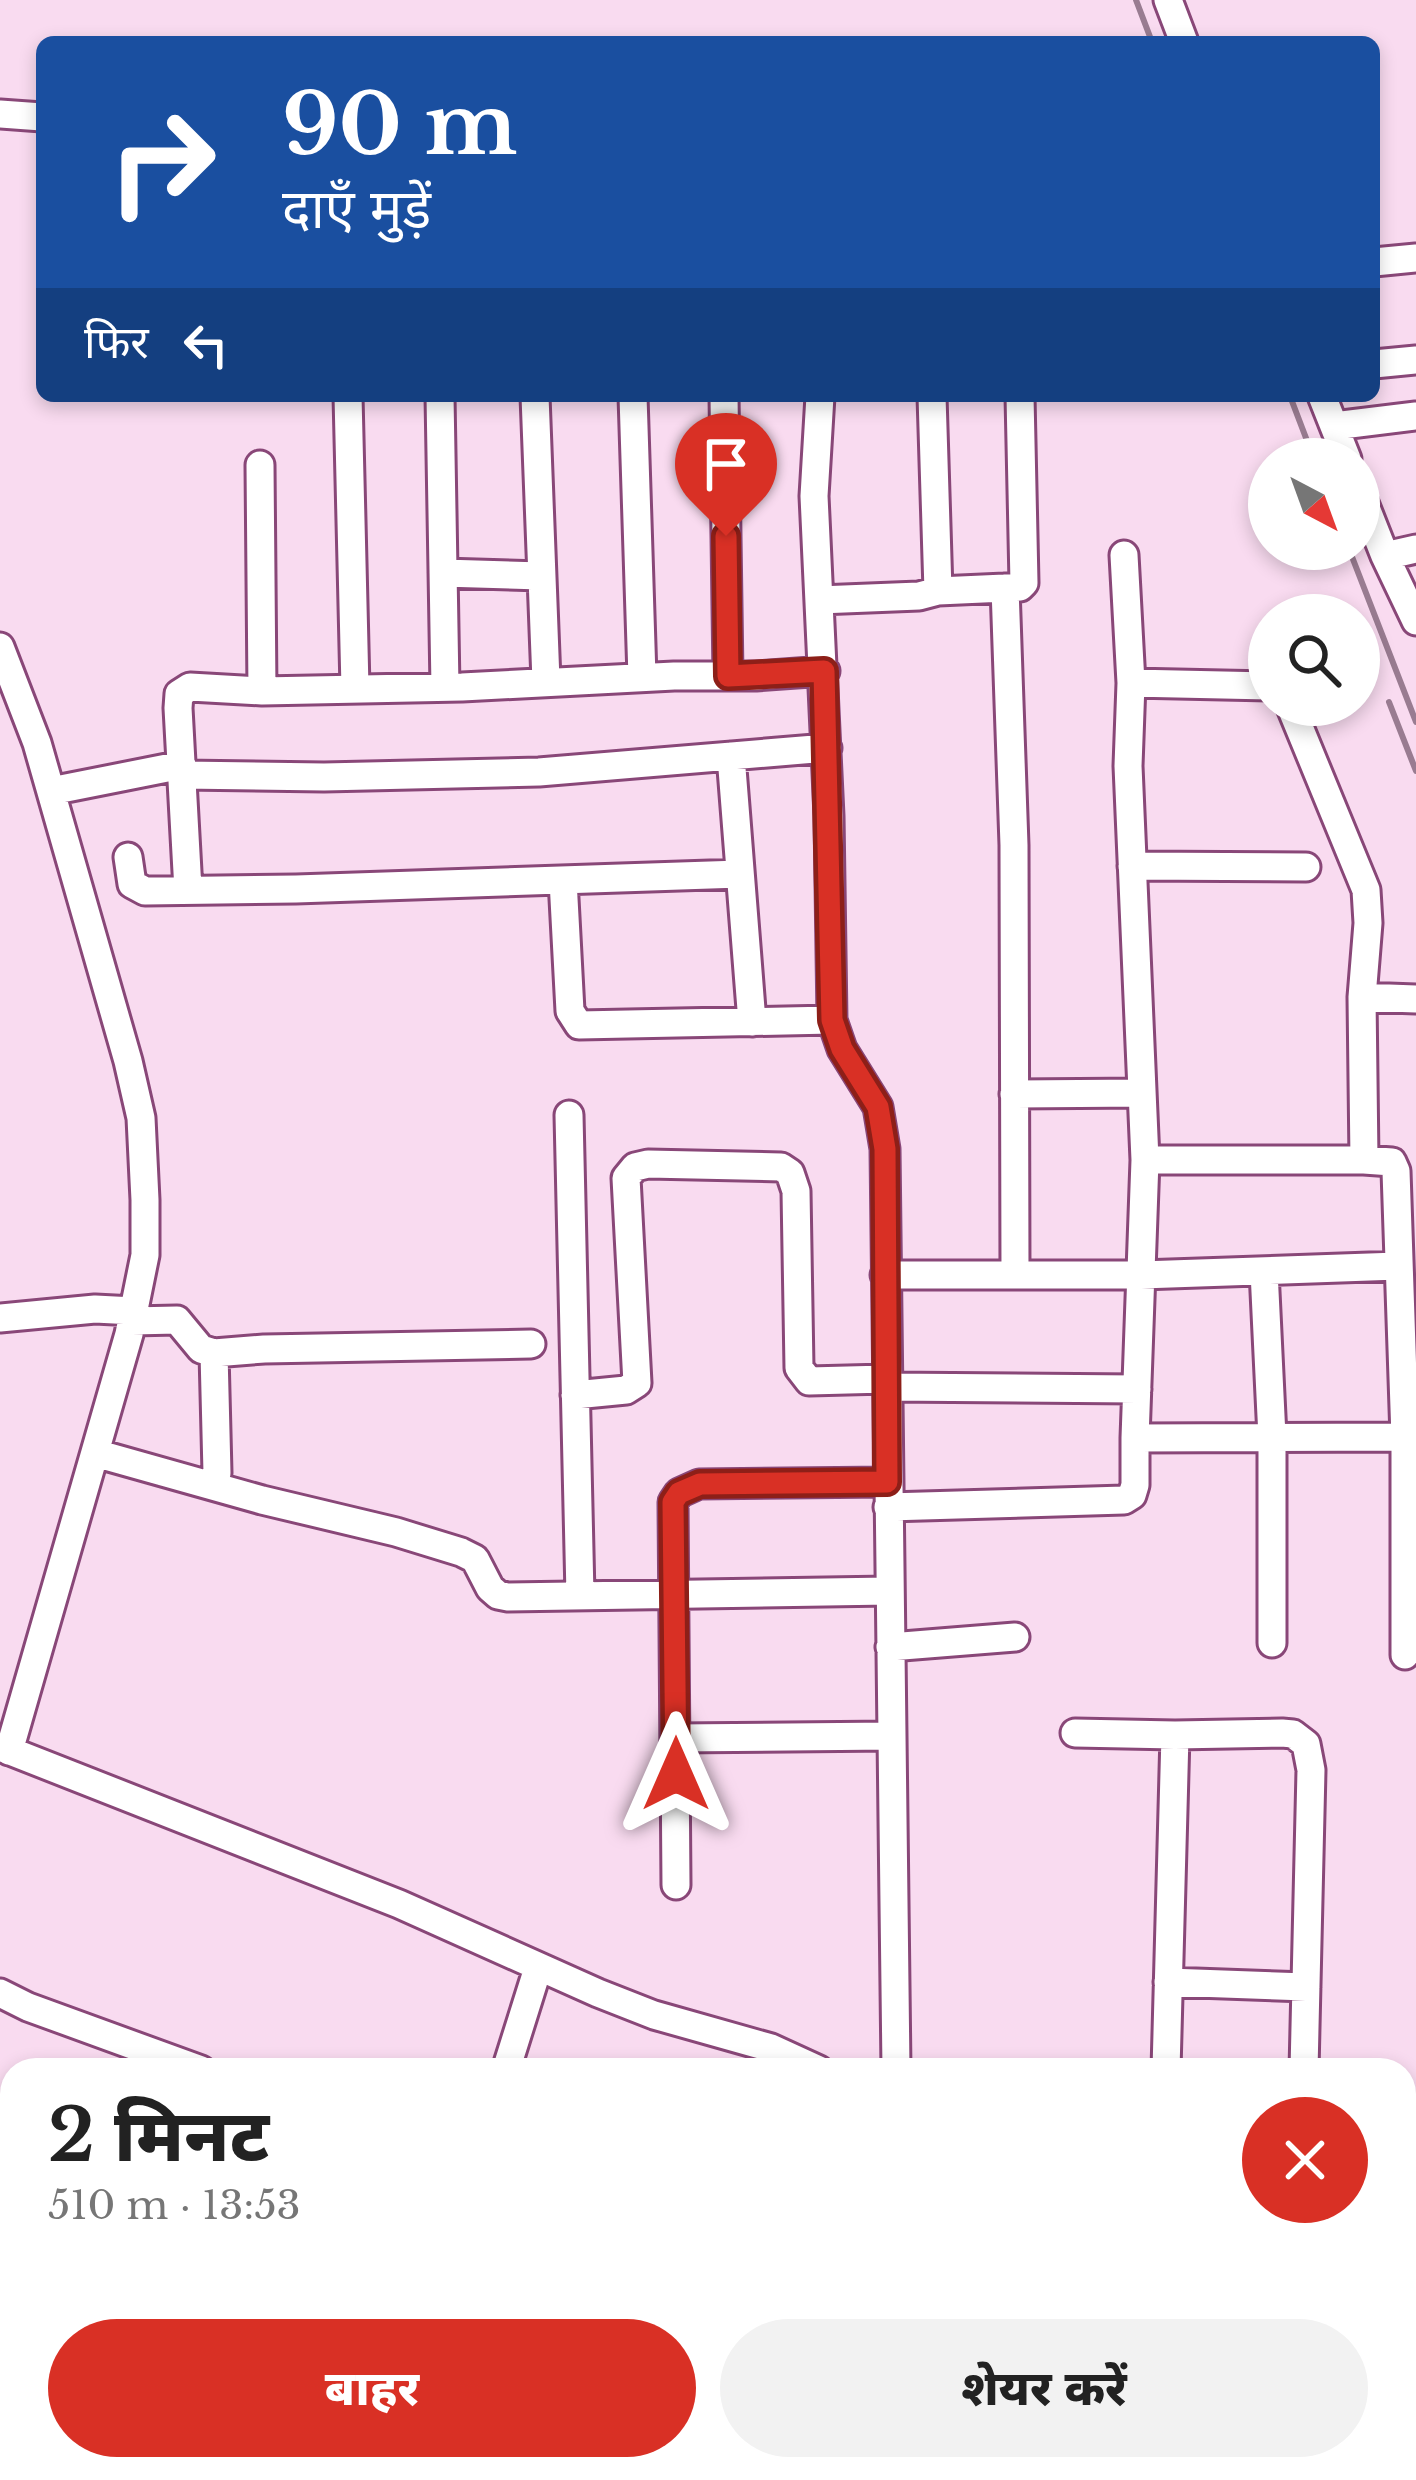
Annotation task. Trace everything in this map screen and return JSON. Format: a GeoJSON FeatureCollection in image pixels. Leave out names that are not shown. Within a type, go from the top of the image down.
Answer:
{"type":"FeatureCollection","features":[{"type":"Feature","properties":{"kind":"street"},"geometry":{"type":"LineString","coordinates":[[1168,0],[1182,36]]}},
{"type":"Feature","properties":{"kind":"street"},"geometry":{"type":"LineString","coordinates":[[0,114],[36,117]]}},
{"type":"Feature","properties":{"kind":"street"},"geometry":{"type":"LineString","coordinates":[[1380,261],[1416,258]]}},
{"type":"Feature","properties":{"kind":"street"},"geometry":{"type":"LineString","coordinates":[[1380,364],[1416,361]]}},
{"type":"Feature","properties":{"kind":"street"},"geometry":{"type":"LineString","coordinates":[[348,402],[355,688]]}},
{"type":"Feature","properties":{"kind":"street"},"geometry":{"type":"LineString","coordinates":[[440,402],[445,687]]}},
{"type":"Feature","properties":{"kind":"street"},"geometry":{"type":"LineString","coordinates":[[535,402],[546,681]]}},
{"type":"Feature","properties":{"kind":"street"},"geometry":{"type":"LineString","coordinates":[[633,402],[642,677]]}},
{"type":"Feature","properties":{"kind":"street"},"geometry":{"type":"LineString","coordinates":[[724,402],[728,676]]}},
{"type":"Feature","properties":{"kind":"street"},"geometry":{"type":"LineString","coordinates":[[820,402],[814,496],[827,748],[832,1020],[842,1049],[878,1107],[883,1129],[896,2058]]}},
{"type":"Feature","properties":{"kind":"street"},"geometry":{"type":"LineString","coordinates":[[932,402],[938,590]]}},
{"type":"Feature","properties":{"kind":"street"},"geometry":{"type":"LineString","coordinates":[[819,600],[1020,587],[1024,583],[1020,402]]}},
{"type":"Feature","properties":{"kind":"street"},"geometry":{"type":"LineString","coordinates":[[1324,402],[1339,438]]}},
{"type":"Feature","properties":{"kind":"street"},"geometry":{"type":"LineString","coordinates":[[1334,426],[1416,416]]}},
{"type":"Feature","properties":{"kind":"street"},"geometry":{"type":"LineString","coordinates":[[260,465],[262,691]]}},
{"type":"Feature","properties":{"kind":"street"},"geometry":{"type":"LineString","coordinates":[[1380,543],[1415,617]]}},
{"type":"Feature","properties":{"kind":"street"},"geometry":{"type":"LineString","coordinates":[[1385,556],[1416,549]]}},
{"type":"Feature","properties":{"kind":"street"},"geometry":{"type":"LineString","coordinates":[[676,1885],[673,1502],[679,1493],[700,1484],[888,1495],[1124,1500],[1132,1496],[1145,1160],[1124,555]]}},
{"type":"Feature","properties":{"kind":"street"},"geometry":{"type":"LineString","coordinates":[[442,573],[541,576]]}},
{"type":"Feature","properties":{"kind":"street"},"geometry":{"type":"LineString","coordinates":[[1005,588],[1014,845],[1015,1275]]}},
{"type":"Feature","properties":{"kind":"street"},"geometry":{"type":"LineString","coordinates":[[0,647],[37,743],[128,1061],[141,1118],[145,1255],[95,1454],[4,1749],[399,1904],[655,2015],[793,2058]]}},
{"type":"Feature","properties":{"kind":"street"},"geometry":{"type":"LineString","coordinates":[[188,890],[178,708],[184,689],[445,687],[824,671]]}},
{"type":"Feature","properties":{"kind":"street"},"geometry":{"type":"LineString","coordinates":[[1131,683],[1248,686]]}},
{"type":"Feature","properties":{"kind":"street"},"geometry":{"type":"LineString","coordinates":[[1298,726],[1366,890],[1364,1160]]}},
{"type":"Feature","properties":{"kind":"street"},"geometry":{"type":"LineString","coordinates":[[51,791],[182,770],[324,777],[539,772],[827,748]]}},
{"type":"Feature","properties":{"kind":"street"},"geometry":{"type":"LineString","coordinates":[[731,756],[752,1022]]}},
{"type":"Feature","properties":{"kind":"street"},"geometry":{"type":"LineString","coordinates":[[128,856],[130,879],[135,888],[145,891],[740,874]]}},
{"type":"Feature","properties":{"kind":"street"},"geometry":{"type":"LineString","coordinates":[[1132,866],[1306,867]]}},
{"type":"Feature","properties":{"kind":"street"},"geometry":{"type":"LineString","coordinates":[[563,880],[570,1012],[579,1025],[832,1020]]}},
{"type":"Feature","properties":{"kind":"street"},"geometry":{"type":"LineString","coordinates":[[1363,997],[1416,998]]}},
{"type":"Feature","properties":{"kind":"street"},"geometry":{"type":"LineString","coordinates":[[1014,1094],[1142,1093]]}},
{"type":"Feature","properties":{"kind":"street"},"geometry":{"type":"LineString","coordinates":[[568,1115],[580,1595]]}},
{"type":"Feature","properties":{"kind":"street"},"geometry":{"type":"LineString","coordinates":[[1145,1160],[1364,1160],[1394,1165],[1398,1266],[1408,1340],[1405,1655]]}},
{"type":"Feature","properties":{"kind":"street"},"geometry":{"type":"LineString","coordinates":[[575,1395],[626,1390],[637,1383],[626,1178],[634,1167],[648,1164],[781,1167],[790,1173],[796,1191],[799,1368],[809,1381],[1137,1390]]}},
{"type":"Feature","properties":{"kind":"street"},"geometry":{"type":"LineString","coordinates":[[885,1275],[1141,1275],[1398,1266]]}},
{"type":"Feature","properties":{"kind":"street"},"geometry":{"type":"LineString","coordinates":[[1264,1271],[1272,1437],[1272,1643]]}},
{"type":"Feature","properties":{"kind":"street"},"geometry":{"type":"LineString","coordinates":[[0,1318],[95,1309],[177,1320],[201,1349],[214,1353],[531,1344]]}},
{"type":"Feature","properties":{"kind":"street"},"geometry":{"type":"LineString","coordinates":[[214,1353],[217,1473]]}},
{"type":"Feature","properties":{"kind":"street"},"geometry":{"type":"LineString","coordinates":[[1135,1438],[1405,1437]]}},
{"type":"Feature","properties":{"kind":"street"},"geometry":{"type":"LineString","coordinates":[[95,1454],[445,1546],[475,1559],[484,1581],[498,1595],[889,1592]]}},
{"type":"Feature","properties":{"kind":"street"},"geometry":{"type":"LineString","coordinates":[[890,1646],[1015,1637]]}},
{"type":"Feature","properties":{"kind":"street"},"geometry":{"type":"LineString","coordinates":[[1075,1732],[1282,1733],[1306,1744],[1310,1770],[1304,2058]]}},
{"type":"Feature","properties":{"kind":"street"},"geometry":{"type":"LineString","coordinates":[[1166,2058],[1175,1735]]}},
{"type":"Feature","properties":{"kind":"street"},"geometry":{"type":"LineString","coordinates":[[676,1738],[891,1736]]}},
{"type":"Feature","properties":{"kind":"street"},"geometry":{"type":"LineString","coordinates":[[510,2058],[538,1968]]}},
{"type":"Feature","properties":{"kind":"street"},"geometry":{"type":"LineString","coordinates":[[1168,1982],[1306,1987]]}},
{"type":"Feature","properties":{"kind":"street"},"geometry":{"type":"LineString","coordinates":[[0,1993],[168,2058]]}},
{"type":"Feature","properties":{"kind":"railway"},"geometry":{"type":"LineString","coordinates":[[1136,0],[1150,36]]}},
{"type":"Feature","properties":{"kind":"railway"},"geometry":{"type":"LineString","coordinates":[[1292,402],[1306,438]]}},
{"type":"Feature","properties":{"kind":"railway"},"geometry":{"type":"LineString","coordinates":[[1357,570],[1416,722]]}},
{"type":"Feature","properties":{"kind":"railway"},"geometry":{"type":"LineString","coordinates":[[1389,702],[1416,771]]}},
{"type":"Feature","properties":{"kind":"route"},"geometry":{"type":"LineString","coordinates":[[676,1774],[673,1502],[679,1493],[700,1484],[887,1482],[885,1149],[878,1107],[842,1049],[832,1020],[824,671],[728,676],[726,536]]}}]}
